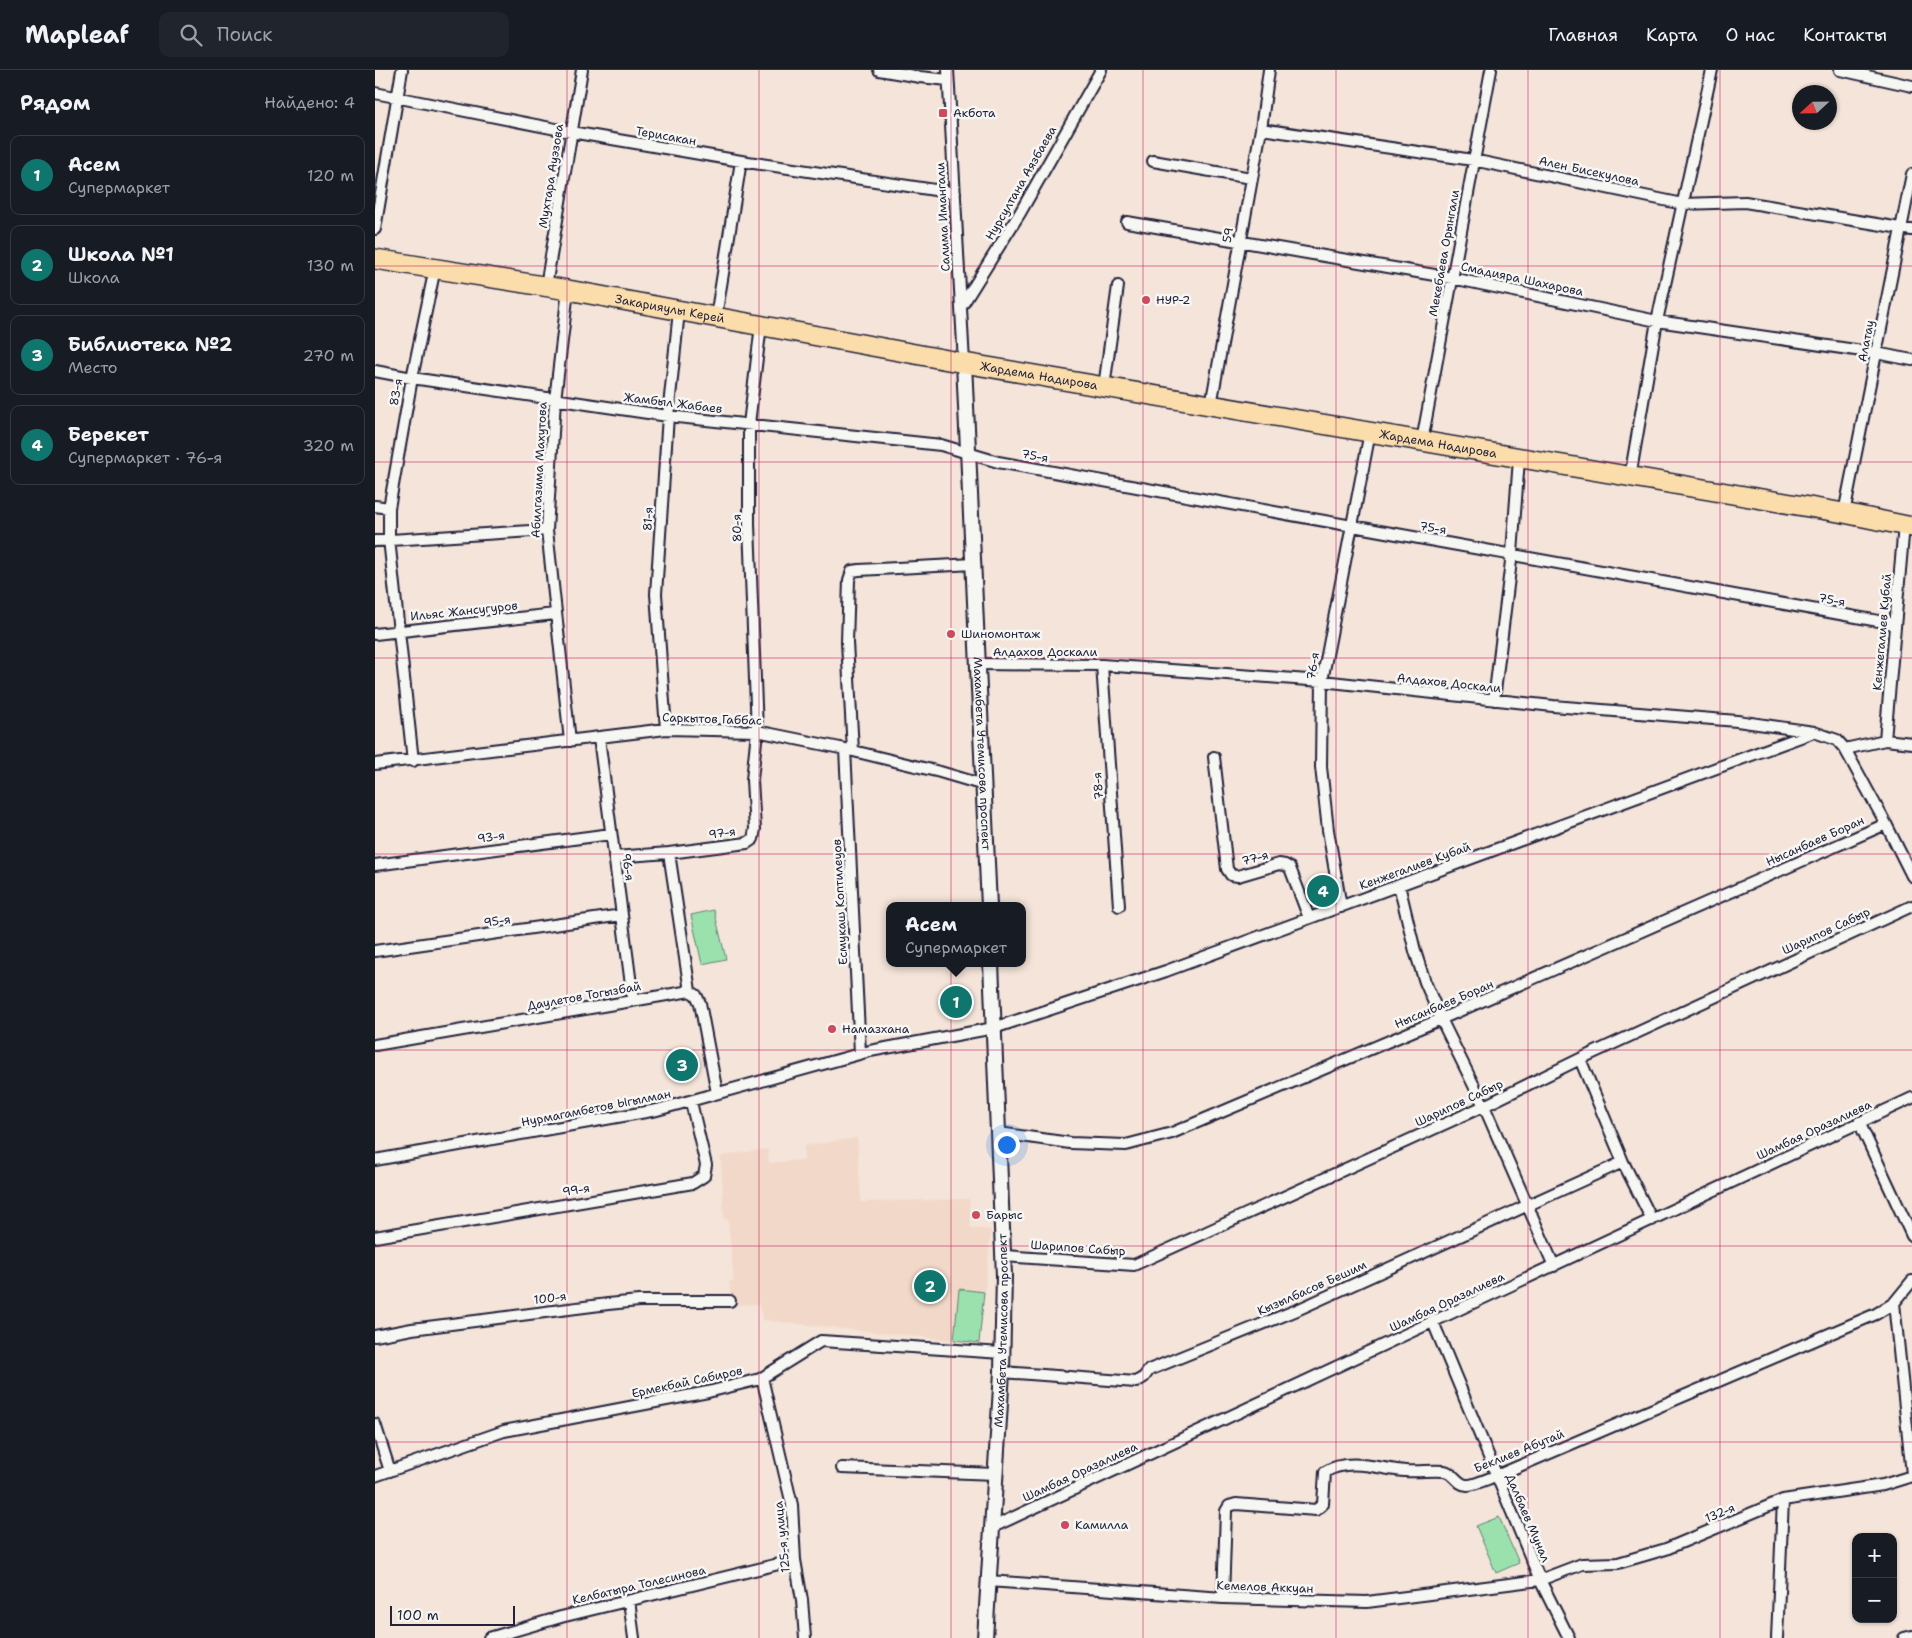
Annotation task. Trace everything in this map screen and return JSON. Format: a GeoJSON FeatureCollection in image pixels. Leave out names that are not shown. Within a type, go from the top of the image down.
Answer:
{"type":"FeatureCollection","features":[{"type":"Feature","properties":{"kind":"highway","name":"Закарияулы Керей"},"geometry":{"type":"LineString","coordinates":[[375,259],[546,286],[964,363]]}},
{"type":"Feature","properties":{"kind":"highway","name":"Жардема Надирова"},"geometry":{"type":"LineString","coordinates":[[964,363],[1844,513],[1908,526]]}},
{"type":"Feature","properties":{"kind":"street"},"geometry":{"type":"LineString","coordinates":[[375,229],[402,70]]}},
{"type":"Feature","properties":{"kind":"street","name":"Мухтара Ауэзова"},"geometry":{"type":"LineString","coordinates":[[546,286],[582,70]]}},
{"type":"Feature","properties":{"kind":"street"},"geometry":{"type":"LineString","coordinates":[[879,70],[948,75]]}},
{"type":"Feature","properties":{"kind":"street","name":"Нурсултана Аязбаева"},"geometry":{"type":"LineString","coordinates":[[961,307],[1020,213],[1101,70]]}},
{"type":"Feature","properties":{"kind":"street","name":"59"},"geometry":{"type":"LineString","coordinates":[[1211,405],[1261,129],[1269,70]]}},
{"type":"Feature","properties":{"kind":"street","name":"Мекебаева Орынгали"},"geometry":{"type":"LineString","coordinates":[[1422,441],[1491,70]]}},
{"type":"Feature","properties":{"kind":"street"},"geometry":{"type":"LineString","coordinates":[[1629,477],[1657,321],[1713,70]]}},
{"type":"Feature","properties":{"kind":"street"},"geometry":{"type":"LineString","coordinates":[[1840,70],[1912,86]]}},
{"type":"Feature","properties":{"kind":"street","name":"Салима Имангали"},"geometry":{"type":"LineString","coordinates":[[948,75],[964,363]]}},
{"type":"Feature","properties":{"kind":"street","name":"Терисакан"},"geometry":{"type":"LineString","coordinates":[[375,93],[571,132],[741,161],[955,194]]}},
{"type":"Feature","properties":{"kind":"street","name":"Ален Бисекулова"},"geometry":{"type":"LineString","coordinates":[[1261,129],[1473,160],[1683,204],[1745,202],[1912,230]]}},
{"type":"Feature","properties":{"kind":"street"},"geometry":{"type":"LineString","coordinates":[[716,317],[741,161]]}},
{"type":"Feature","properties":{"kind":"street"},"geometry":{"type":"LineString","coordinates":[[1153,161],[1251,178]]}},
{"type":"Feature","properties":{"kind":"street","name":"Алатау"},"geometry":{"type":"LineString","coordinates":[[1844,513],[1912,174]]}},
{"type":"Feature","properties":{"kind":"street","name":"Смадияра Шахарова"},"geometry":{"type":"LineString","coordinates":[[1127,222],[1452,278],[1657,321],[1912,360]]}},
{"type":"Feature","properties":{"kind":"street","name":"83-я"},"geometry":{"type":"LineString","coordinates":[[413,760],[389,539],[389,508],[411,378],[435,268]]}},
{"type":"Feature","properties":{"kind":"street"},"geometry":{"type":"LineString","coordinates":[[1104,387],[1118,286]]}},
{"type":"Feature","properties":{"kind":"street","name":"Абилгазима Махутова"},"geometry":{"type":"LineString","coordinates":[[568,290],[555,400],[547,530],[555,614],[571,741]]}},
{"type":"Feature","properties":{"kind":"street","name":"81-я"},"geometry":{"type":"LineString","coordinates":[[666,729],[656,594],[668,416],[679,311]]}},
{"type":"Feature","properties":{"kind":"street","name":"80-я"},"geometry":{"type":"LineString","coordinates":[[757,732],[749,525],[749,424],[761,325]]}},
{"type":"Feature","properties":{"kind":"street","name":"Махамбета Утемисова проспект"},"geometry":{"type":"LineString","coordinates":[[964,363],[989,902]]}},
{"type":"Feature","properties":{"kind":"street","name":"Жамбыл Жабаев"},"geometry":{"type":"LineString","coordinates":[[375,371],[668,416],[941,445],[968,453]]}},
{"type":"Feature","properties":{"kind":"street","name":"76-я"},"geometry":{"type":"LineString","coordinates":[[1341,907],[1328,830],[1321,767],[1322,681],[1370,432]]}},
{"type":"Feature","properties":{"kind":"street","name":"75-я"},"geometry":{"type":"LineString","coordinates":[[968,453],[998,462],[1352,527],[1511,553],[1895,624]]}},
{"type":"Feature","properties":{"kind":"street"},"geometry":{"type":"LineString","coordinates":[[1494,700],[1511,553],[1519,459]]}},
{"type":"Feature","properties":{"kind":"street"},"geometry":{"type":"LineString","coordinates":[[375,506],[389,508]]}},
{"type":"Feature","properties":{"kind":"street","name":"Кенжегалиев Кубай"},"geometry":{"type":"LineString","coordinates":[[1885,740],[1895,624],[1908,526]]}},
{"type":"Feature","properties":{"kind":"street"},"geometry":{"type":"LineString","coordinates":[[375,541],[547,530]]}},
{"type":"Feature","properties":{"kind":"street","name":"Есмукаш Коптилеуов"},"geometry":{"type":"LineString","coordinates":[[861,1053],[849,750],[847,642],[849,580],[852,571],[859,570],[974,564]]}},
{"type":"Feature","properties":{"kind":"street","name":"Ильяс Жансугуров"},"geometry":{"type":"LineString","coordinates":[[375,634],[555,614]]}},
{"type":"Feature","properties":{"kind":"street","name":"Алдахов Доскали"},"geometry":{"type":"LineString","coordinates":[[977,664],[1102,665],[1322,681],[1494,700],[1737,721],[1814,732],[1837,740],[1845,749]]}},
{"type":"Feature","properties":{"kind":"street","name":"78-я"},"geometry":{"type":"LineString","coordinates":[[1102,665],[1119,906]]}},
{"type":"Feature","properties":{"kind":"street","name":"Саркытов Габбас"},"geometry":{"type":"LineString","coordinates":[[375,764],[666,729],[757,732],[849,750],[940,772],[984,785]]}},
{"type":"Feature","properties":{"kind":"street","name":"97-я"},"geometry":{"type":"LineString","coordinates":[[614,857],[669,853],[747,843],[753,839],[755,829],[753,780],[757,732]]}},
{"type":"Feature","properties":{"kind":"street","name":"Кенжегалиев Кубай"},"geometry":{"type":"LineString","coordinates":[[994,1028],[1166,971],[1814,732]]}},
{"type":"Feature","properties":{"kind":"street","name":"96-я"},"geometry":{"type":"LineString","coordinates":[[599,738],[633,1000]]}},
{"type":"Feature","properties":{"kind":"street"},"geometry":{"type":"LineString","coordinates":[[1912,743],[1885,740],[1845,749],[1912,876]]}},
{"type":"Feature","properties":{"kind":"street","name":"77-я"},"geometry":{"type":"LineString","coordinates":[[1214,757],[1227,869],[1231,875],[1238,876],[1279,864],[1291,868],[1309,918]]}},
{"type":"Feature","properties":{"kind":"street","name":"Нысанбаев Боран"},"geometry":{"type":"LineString","coordinates":[[999,1133],[1070,1144],[1126,1145],[1172,1133],[1441,1019],[1886,824]]}},
{"type":"Feature","properties":{"kind":"street","name":"93-я"},"geometry":{"type":"LineString","coordinates":[[375,865],[611,834]]}},
{"type":"Feature","properties":{"kind":"street"},"geometry":{"type":"LineString","coordinates":[[669,853],[690,991],[696,994],[700,1003],[717,1093]]}},
{"type":"Feature","properties":{"kind":"street"},"geometry":{"type":"LineString","coordinates":[[1399,885],[1415,951],[1425,982],[1441,1019],[1485,1106],[1554,1266]]}},
{"type":"Feature","properties":{"kind":"street","name":"Шарипов Сабыр"},"geometry":{"type":"LineString","coordinates":[[1004,1256],[1134,1265],[1485,1106],[1579,1059],[1912,906]]}},
{"type":"Feature","properties":{"kind":"street","name":"95-я"},"geometry":{"type":"LineString","coordinates":[[375,951],[622,915]]}},
{"type":"Feature","properties":{"kind":"street","name":"Махамбета Утемисова проспект"},"geometry":{"type":"LineString","coordinates":[[985,1638],[1002,1372],[1004,1256],[991,967]]}},
{"type":"Feature","properties":{"kind":"street","name":"Даулетов Тогызбай"},"geometry":{"type":"LineString","coordinates":[[375,1045],[690,991]]}},
{"type":"Feature","properties":{"kind":"street","name":"Нурмагамбетов Ыгылман"},"geometry":{"type":"LineString","coordinates":[[375,1160],[657,1110],[861,1053],[994,1028]]}},
{"type":"Feature","properties":{"kind":"street"},"geometry":{"type":"LineString","coordinates":[[1579,1059],[1623,1162],[1652,1220]]}},
{"type":"Feature","properties":{"kind":"street","name":"Шамбая Оразалиева"},"geometry":{"type":"LineString","coordinates":[[993,1527],[1912,1098]]}},
{"type":"Feature","properties":{"kind":"street","name":"99-я"},"geometry":{"type":"LineString","coordinates":[[375,1237],[693,1183],[704,1176],[706,1165],[691,1102]]}},
{"type":"Feature","properties":{"kind":"street"},"geometry":{"type":"LineString","coordinates":[[1859,1122],[1908,1217],[1912,1236]]}},
{"type":"Feature","properties":{"kind":"street","name":"Кызылбасов Бешим"},"geometry":{"type":"LineString","coordinates":[[1002,1372],[1136,1382],[1144,1377],[1149,1370],[1297,1310],[1623,1162]]}},
{"type":"Feature","properties":{"kind":"street","name":"Беклиев Абутай"},"geometry":{"type":"LineString","coordinates":[[1223,1598],[1226,1511],[1229,1506],[1237,1504],[1316,1510],[1323,1504],[1325,1472],[1331,1468],[1349,1464],[1403,1471],[1445,1471],[1453,1474],[1460,1483],[1467,1485],[1496,1476],[1876,1314],[1894,1303],[1912,1281]]}},
{"type":"Feature","properties":{"kind":"street","name":"100-я"},"geometry":{"type":"LineString","coordinates":[[375,1336],[486,1319],[608,1304],[639,1301],[730,1300]]}},
{"type":"Feature","properties":{"kind":"street","name":"132-я"},"geometry":{"type":"LineString","coordinates":[[1540,1580],[1582,1564],[1618,1563],[1666,1549],[1783,1500],[1883,1485],[1912,1475],[1894,1303]]}},
{"type":"Feature","properties":{"kind":"street","name":"Далбаев Мунал"},"geometry":{"type":"LineString","coordinates":[[1433,1322],[1540,1580],[1569,1638]]}},
{"type":"Feature","properties":{"kind":"street","name":"Ермекбай Сабиров"},"geometry":{"type":"LineString","coordinates":[[375,1476],[504,1431],[708,1392],[759,1379],[821,1341],[1002,1353]]}},
{"type":"Feature","properties":{"kind":"street","name":"125-я улица"},"geometry":{"type":"LineString","coordinates":[[759,1379],[763,1382],[792,1504],[795,1560],[802,1600],[805,1638]]}},
{"type":"Feature","properties":{"kind":"street"},"geometry":{"type":"LineString","coordinates":[[375,1424],[390,1471]]}},
{"type":"Feature","properties":{"kind":"street"},"geometry":{"type":"LineString","coordinates":[[843,1468],[995,1474]]}},
{"type":"Feature","properties":{"kind":"street"},"geometry":{"type":"LineString","coordinates":[[1777,1638],[1783,1500]]}},
{"type":"Feature","properties":{"kind":"street","name":"Келбатыра Толесинова"},"geometry":{"type":"LineString","coordinates":[[489,1638],[561,1617],[795,1560]]}},
{"type":"Feature","properties":{"kind":"street","name":"Кемелов Аккуан"},"geometry":{"type":"LineString","coordinates":[[988,1581],[1223,1598],[1367,1602],[1540,1580]]}},
{"type":"Feature","properties":{"kind":"street"},"geometry":{"type":"LineString","coordinates":[[629,1601],[634,1638]]}},
{"type":"Feature","properties":{"kind":"street"},"geometry":{"type":"LineString","coordinates":[[1904,1638],[1912,1636]]}},
{"type":"Feature","properties":{"kind":"shaded area"},"geometry":{"type":"Polygon","coordinates":[[[857,1138],[861,1202],[969,1199],[971,1228],[991,1230],[979,1343],[763,1320],[759,1304],[732,1305],[729,1282],[734,1281],[728,1220],[724,1219],[721,1156],[767,1149],[769,1163],[804,1160],[804,1146],[857,1138]]]}},
{"type":"Feature","properties":{"kind":"green space"},"geometry":{"type":"Polygon","coordinates":[[[714,910],[726,959],[702,964],[691,915],[714,910]]]}},
{"type":"Feature","properties":{"kind":"green space"},"geometry":{"type":"Polygon","coordinates":[[[959,1289],[984,1292],[979,1343],[954,1340],[959,1289]]]}},
{"type":"Feature","properties":{"kind":"green space"},"geometry":{"type":"Polygon","coordinates":[[[1499,1517],[1519,1563],[1496,1573],[1476,1526],[1499,1517]]]}},
{"type":"Feature","properties":{"kind":"place","name":"Акбота"},"geometry":{"type":"Point","coordinates":[943,113]}},
{"type":"Feature","properties":{"kind":"place","name":"НУР-2"},"geometry":{"type":"Point","coordinates":[1146,300]}},
{"type":"Feature","properties":{"kind":"place","name":"Шиномонтаж"},"geometry":{"type":"Point","coordinates":[951,634]}},
{"type":"Feature","properties":{"kind":"place","name":"Берекет"},"geometry":{"type":"Point","coordinates":[1323,891]}},
{"type":"Feature","properties":{"kind":"place","name":"Асем"},"geometry":{"type":"Point","coordinates":[956,1002]}},
{"type":"Feature","properties":{"kind":"place","name":"Намазхана"},"geometry":{"type":"Point","coordinates":[832,1029]}},
{"type":"Feature","properties":{"kind":"place","name":"Библиотека №2"},"geometry":{"type":"Point","coordinates":[682,1065]}},
{"type":"Feature","properties":{"kind":"place","name":"Барыс"},"geometry":{"type":"Point","coordinates":[976,1215]}},
{"type":"Feature","properties":{"kind":"place","name":"Школа №1"},"geometry":{"type":"Point","coordinates":[930,1286]}},
{"type":"Feature","properties":{"kind":"place","name":"Камилла"},"geometry":{"type":"Point","coordinates":[1065,1525]}}]}
